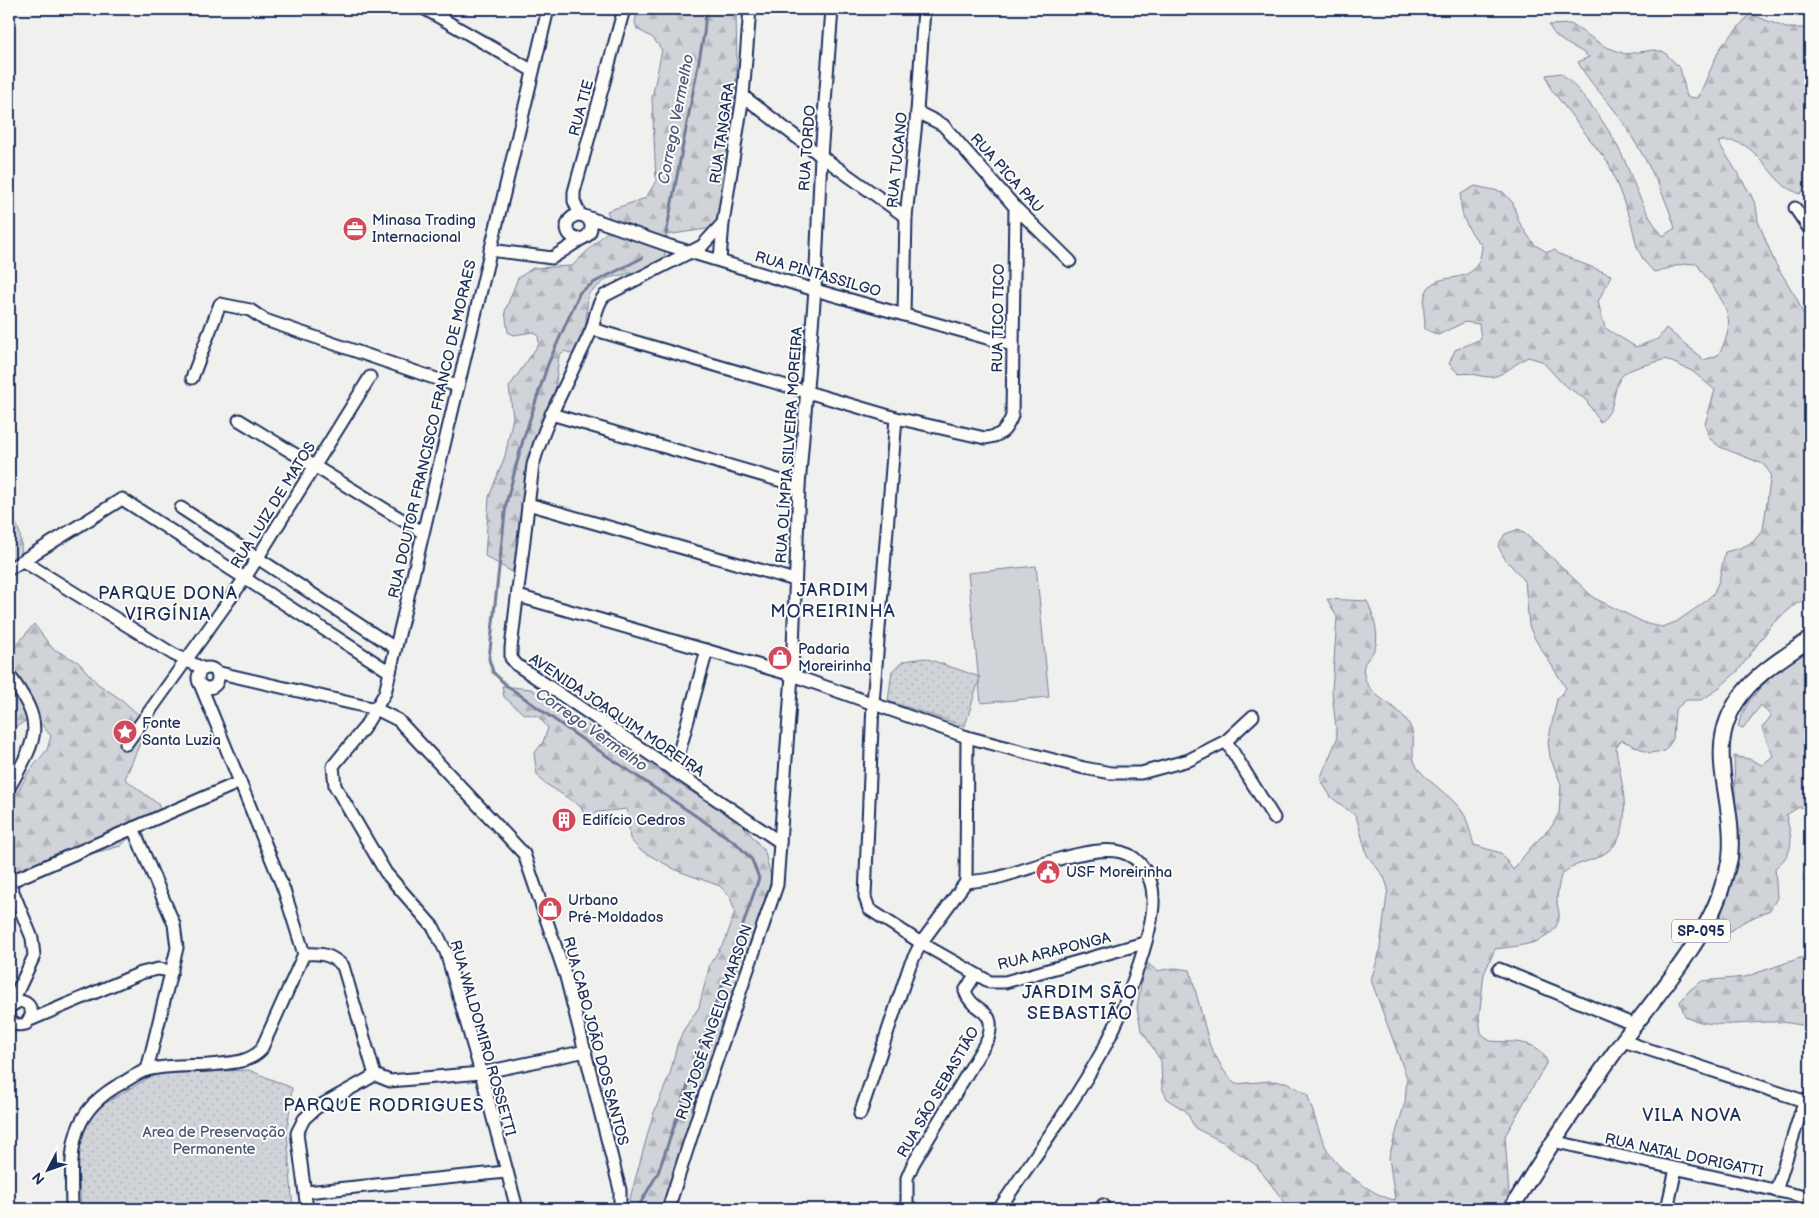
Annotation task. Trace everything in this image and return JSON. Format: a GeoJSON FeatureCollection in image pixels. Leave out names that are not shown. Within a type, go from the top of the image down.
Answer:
{"type":"FeatureCollection","features":[{"type":"Feature","properties":{"kind":"main road","name":"SP-095"},"geometry":{"type":"LineString","coordinates":[[1511,1209],[1552,1142],[1696,941],[1720,893],[1730,858],[1728,802],[1720,751],[1723,728],[1731,710],[1748,687],[1810,639]]}},
{"type":"Feature","properties":{"kind":"street"},"geometry":{"type":"LineString","coordinates":[[425,9],[533,71]]}},
{"type":"Feature","properties":{"kind":"street","name":"RUA DOUTOR FRANCISCO FRANCO DE MORAES"},"geometry":{"type":"LineString","coordinates":[[376,709],[385,693],[548,9]]}},
{"type":"Feature","properties":{"kind":"street","name":"RUA TIE"},"geometry":{"type":"LineString","coordinates":[[582,216],[574,201],[574,192],[624,9]]}},
{"type":"Feature","properties":{"kind":"street","name":"RUA TANGARA"},"geometry":{"type":"LineString","coordinates":[[720,260],[723,223],[743,96],[750,9]]}},
{"type":"Feature","properties":{"kind":"street","name":"RUA TORDO"},"geometry":{"type":"LineString","coordinates":[[815,290],[821,156],[832,9]]}},
{"type":"Feature","properties":{"kind":"street","name":"RUA TUCANO"},"geometry":{"type":"LineString","coordinates":[[904,315],[906,217],[917,112],[924,9]]}},
{"type":"Feature","properties":{"kind":"street"},"geometry":{"type":"LineString","coordinates":[[743,96],[821,156],[906,217]]}},
{"type":"Feature","properties":{"kind":"street","name":"RUA PICA PAU"},"geometry":{"type":"LineString","coordinates":[[917,112],[944,125],[1015,207],[1070,261]]}},
{"type":"Feature","properties":{"kind":"street","name":"RUA TICO TICO"},"geometry":{"type":"LineString","coordinates":[[896,418],[984,438],[999,436],[1007,428],[1012,416],[1015,207]]}},
{"type":"Feature","properties":{"kind":"street"},"geometry":{"type":"LineString","coordinates":[[1794,208],[1810,230]]}},
{"type":"Feature","properties":{"kind":"street"},"geometry":{"type":"LineString","coordinates":[[490,250],[546,258],[558,256],[586,235],[590,223],[582,216],[571,218],[558,256]]}},
{"type":"Feature","properties":{"kind":"street","name":"RUA PINTASSILGO"},"geometry":{"type":"LineString","coordinates":[[582,216],[670,246],[815,290],[1012,345]]}},
{"type":"Feature","properties":{"kind":"street","name":"AVENIDA JOAQUIM MOREIRA"},"geometry":{"type":"LineString","coordinates":[[723,223],[710,239],[691,252],[604,296],[597,305],[592,329],[540,438],[533,465],[510,648],[511,658],[517,665],[780,842]]}},
{"type":"Feature","properties":{"kind":"street"},"geometry":{"type":"LineString","coordinates":[[568,231],[574,238],[616,227]]}},
{"type":"Feature","properties":{"kind":"street"},"geometry":{"type":"LineString","coordinates":[[666,266],[670,257],[670,246]]}},
{"type":"Feature","properties":{"kind":"street","name":"RUA OLÍMPIA SILVEIRA MOREIRA"},"geometry":{"type":"LineString","coordinates":[[780,842],[792,675],[799,486],[815,290]]}},
{"type":"Feature","properties":{"kind":"street"},"geometry":{"type":"LineString","coordinates":[[192,378],[220,304],[250,310],[265,320],[457,386]]}},
{"type":"Feature","properties":{"kind":"street"},"geometry":{"type":"LineString","coordinates":[[592,329],[896,418]]}},
{"type":"Feature","properties":{"kind":"street","name":"RUA LUIZ DE MATOS"},"geometry":{"type":"LineString","coordinates":[[126,744],[245,578],[370,377]]}},
{"type":"Feature","properties":{"kind":"street"},"geometry":{"type":"LineString","coordinates":[[551,414],[799,486]]}},
{"type":"Feature","properties":{"kind":"street","name":"RUA ARAPONGA"},"geometry":{"type":"LineString","coordinates":[[896,418],[873,703],[865,896],[869,909],[921,943],[990,982],[1005,982],[1144,943]]}},
{"type":"Feature","properties":{"kind":"street"},"geometry":{"type":"LineString","coordinates":[[239,420],[422,532]]}},
{"type":"Feature","properties":{"kind":"street"},"geometry":{"type":"LineString","coordinates":[[9,569],[122,499],[390,672]]}},
{"type":"Feature","properties":{"kind":"street"},"geometry":{"type":"LineString","coordinates":[[528,504],[795,580]]}},
{"type":"Feature","properties":{"kind":"street"},"geometry":{"type":"LineString","coordinates":[[181,508],[395,648]]}},
{"type":"Feature","properties":{"kind":"street"},"geometry":{"type":"LineString","coordinates":[[23,560],[184,662],[204,669],[208,668],[215,680]]}},
{"type":"Feature","properties":{"kind":"street"},"geometry":{"type":"LineString","coordinates":[[518,596],[792,675],[967,737],[1110,773],[1142,773],[1189,760],[1226,741],[1253,716]]}},
{"type":"Feature","properties":{"kind":"street"},"geometry":{"type":"LineString","coordinates":[[674,771],[707,650]]}},
{"type":"Feature","properties":{"kind":"street"},"geometry":{"type":"LineString","coordinates":[[184,662],[203,687],[215,680]]}},
{"type":"Feature","properties":{"kind":"street"},"geometry":{"type":"LineString","coordinates":[[72,1209],[72,1162],[78,1124],[90,1107],[110,1090],[147,1070],[237,1063],[252,1059],[261,1050],[304,954],[284,890],[199,682],[200,671],[204,669]]}},
{"type":"Feature","properties":{"kind":"street"},"geometry":{"type":"LineString","coordinates":[[9,675],[24,696],[34,719],[33,741],[9,788]]}},
{"type":"Feature","properties":{"kind":"street","name":"RUA CABO JOÃO DOS SANTOS"},"geometry":{"type":"LineString","coordinates":[[215,680],[238,677],[376,709],[398,720],[524,854],[566,977],[586,1051],[620,1190],[619,1209]]}},
{"type":"Feature","properties":{"kind":"street"},"geometry":{"type":"LineString","coordinates":[[207,701],[215,680]]}},
{"type":"Feature","properties":{"kind":"street","name":"RUA WALDOMIRO ROSSETTI"},"geometry":{"type":"LineString","coordinates":[[376,709],[364,728],[333,766],[335,786],[386,873],[434,928],[446,952],[481,1073],[517,1209]]}},
{"type":"Feature","properties":{"kind":"street"},"geometry":{"type":"LineString","coordinates":[[860,1114],[910,965],[921,943],[966,882],[967,737]]}},
{"type":"Feature","properties":{"kind":"street"},"geometry":{"type":"LineString","coordinates":[[1226,741],[1274,818]]}},
{"type":"Feature","properties":{"kind":"street"},"geometry":{"type":"LineString","coordinates":[[11,1006],[34,956],[32,938],[9,882],[240,782]]}},
{"type":"Feature","properties":{"kind":"street"},"geometry":{"type":"LineString","coordinates":[[133,828],[174,924],[177,948],[147,1070]]}},
{"type":"Feature","properties":{"kind":"street","name":"RUA JOSÉ ÂNGELO MARSON"},"geometry":{"type":"LineString","coordinates":[[668,1209],[776,885],[780,842]]}},
{"type":"Feature","properties":{"kind":"street"},"geometry":{"type":"LineString","coordinates":[[966,882],[994,878],[1102,849],[1122,852],[1140,863],[1151,879],[1154,899],[1144,943],[1125,1003],[1104,1047],[1053,1132],[999,1209]]}},
{"type":"Feature","properties":{"kind":"street"},"geometry":{"type":"LineString","coordinates":[[1121,950],[1133,963],[1135,970]]}},
{"type":"Feature","properties":{"kind":"street"},"geometry":{"type":"LineString","coordinates":[[304,954],[321,953],[333,956],[342,966],[375,1075]]}},
{"type":"Feature","properties":{"kind":"street"},"geometry":{"type":"LineString","coordinates":[[9,1018],[14,1028],[141,973],[158,968],[172,971]]}},
{"type":"Feature","properties":{"kind":"street"},"geometry":{"type":"LineString","coordinates":[[1498,969],[1635,1024]]}},
{"type":"Feature","properties":{"kind":"street"},"geometry":{"type":"LineString","coordinates":[[26,975],[30,1020]]}},
{"type":"Feature","properties":{"kind":"street","name":"RUA SÃO SEBASTIÃO"},"geometry":{"type":"LineString","coordinates":[[907,1209],[908,1178],[913,1164],[988,1039],[992,1026],[989,1016],[968,1000],[964,991],[975,975]]}},
{"type":"Feature","properties":{"kind":"street"},"geometry":{"type":"LineString","coordinates":[[11,1006],[19,1001],[48,1012]]}},
{"type":"Feature","properties":{"kind":"street"},"geometry":{"type":"LineString","coordinates":[[1623,1041],[1807,1102],[1776,1191]]}},
{"type":"Feature","properties":{"kind":"street"},"geometry":{"type":"LineString","coordinates":[[375,1075],[390,1081],[481,1073],[586,1051]]}},
{"type":"Feature","properties":{"kind":"street"},"geometry":{"type":"LineString","coordinates":[[307,1209],[297,1133],[304,1119],[316,1108],[375,1075]]}},
{"type":"Feature","properties":{"kind":"street","name":"RUA NATAL DORIGATTI"},"geometry":{"type":"LineString","coordinates":[[1552,1142],[1810,1198]]}},
{"type":"Feature","properties":{"kind":"street"},"geometry":{"type":"LineString","coordinates":[[1667,1209],[1676,1169]]}},
{"type":"Feature","properties":{"kind":"street"},"geometry":{"type":"LineString","coordinates":[[306,1192],[506,1172]]}},
{"type":"Feature","properties":{"kind":"green space"},"geometry":{"type":"Polygon","coordinates":[[[638,9],[736,9],[737,72],[721,211],[713,228],[666,235],[665,255],[657,267],[608,278],[588,294],[584,349],[579,357],[565,351],[559,355],[555,391],[532,461],[527,528],[512,572],[485,556],[489,497],[505,456],[513,417],[509,387],[539,344],[538,335],[533,332],[514,335],[508,332],[505,311],[518,278],[533,268],[572,266],[613,226],[607,211],[646,198],[656,181],[652,98],[662,50],[653,38],[637,29],[635,22],[638,9]]]}},
{"type":"Feature","properties":{"kind":"green space"},"geometry":{"type":"Polygon","coordinates":[[[1750,14],[1786,28],[1810,28],[1810,52],[1804,60],[1805,74],[1810,81],[1810,182],[1800,194],[1786,187],[1778,180],[1749,148],[1740,143],[1730,141],[1718,142],[1750,193],[1756,206],[1758,221],[1774,261],[1797,299],[1810,331],[1810,598],[1796,604],[1773,623],[1738,671],[1714,692],[1701,700],[1686,700],[1675,710],[1673,739],[1665,751],[1650,753],[1621,740],[1616,748],[1624,806],[1624,821],[1620,835],[1613,846],[1602,855],[1572,867],[1561,875],[1557,899],[1559,918],[1556,927],[1550,934],[1542,939],[1523,945],[1495,949],[1484,974],[1479,1017],[1481,1033],[1490,1041],[1516,1042],[1531,1045],[1543,1054],[1547,1062],[1505,1136],[1510,1209],[1290,1209],[1256,1165],[1223,1142],[1195,1128],[1186,1111],[1168,1100],[1162,1088],[1161,1061],[1141,1029],[1137,1008],[1145,961],[1157,971],[1174,968],[1190,970],[1210,1046],[1224,1071],[1235,1084],[1270,1081],[1286,1082],[1307,1094],[1322,1139],[1334,1160],[1349,1175],[1368,1189],[1395,1200],[1389,1157],[1405,1102],[1407,1078],[1371,980],[1379,954],[1388,888],[1384,877],[1367,855],[1356,816],[1331,797],[1320,779],[1337,739],[1332,691],[1337,617],[1327,599],[1367,601],[1377,637],[1375,648],[1365,663],[1363,670],[1366,682],[1376,694],[1400,713],[1410,725],[1413,738],[1414,761],[1417,767],[1461,809],[1474,845],[1501,853],[1513,870],[1531,847],[1552,826],[1559,813],[1561,784],[1550,757],[1548,742],[1557,699],[1566,688],[1535,639],[1529,626],[1525,581],[1505,559],[1498,546],[1505,534],[1519,529],[1542,548],[1594,598],[1647,624],[1662,627],[1676,622],[1713,594],[1719,581],[1725,552],[1753,542],[1763,530],[1771,474],[1763,464],[1720,447],[1709,438],[1705,424],[1715,390],[1692,371],[1665,359],[1627,372],[1617,385],[1610,411],[1600,422],[1586,400],[1562,383],[1542,361],[1528,357],[1493,377],[1468,373],[1459,374],[1449,364],[1455,350],[1481,339],[1479,324],[1465,322],[1438,335],[1425,329],[1424,301],[1428,289],[1435,282],[1472,271],[1479,262],[1482,246],[1466,222],[1461,209],[1461,194],[1475,186],[1503,192],[1513,203],[1518,220],[1535,245],[1547,252],[1555,250],[1559,254],[1611,275],[1598,302],[1605,328],[1636,347],[1658,339],[1666,328],[1704,360],[1718,355],[1725,341],[1728,328],[1725,306],[1697,264],[1680,265],[1654,272],[1644,261],[1637,247],[1630,218],[1609,164],[1551,89],[1546,75],[1561,73],[1596,112],[1623,157],[1650,218],[1663,236],[1675,228],[1665,200],[1645,159],[1622,121],[1588,78],[1578,62],[1589,57],[1561,40],[1549,25],[1571,24],[1604,46],[1625,54],[1654,50],[1664,52],[1680,68],[1687,97],[1698,98],[1720,48],[1750,14]]]}},
{"type":"Feature","properties":{"kind":"green space"},"geometry":{"type":"Polygon","coordinates":[[[9,516],[12,516],[20,536],[21,558],[9,568],[9,516]]]}},
{"type":"Feature","properties":{"kind":"green space"},"geometry":{"type":"Polygon","coordinates":[[[1036,566],[1049,697],[981,703],[968,573],[1036,566]]]}},
{"type":"Feature","properties":{"kind":"green space"},"geometry":{"type":"Polygon","coordinates":[[[34,624],[52,648],[78,662],[98,684],[122,700],[140,716],[143,736],[125,779],[158,804],[161,812],[135,831],[121,846],[67,860],[9,889],[9,808],[28,773],[47,750],[51,736],[41,724],[27,720],[9,731],[9,648],[15,647],[34,624]]]}},
{"type":"Feature","properties":{"kind":"green space"},"geometry":{"type":"Polygon","coordinates":[[[1810,645],[1810,698],[1805,706],[1807,750],[1810,765],[1810,808],[1799,807],[1786,815],[1791,844],[1782,862],[1775,868],[1777,898],[1770,910],[1743,922],[1731,931],[1717,932],[1731,876],[1736,831],[1734,756],[1749,759],[1762,765],[1773,756],[1762,728],[1771,716],[1761,705],[1743,728],[1738,727],[1742,714],[1757,691],[1810,645]]]}},
{"type":"Feature","properties":{"kind":"green space"},"geometry":{"type":"Polygon","coordinates":[[[925,658],[980,677],[965,726],[888,701],[892,671],[904,661],[925,658]]]}},
{"type":"Feature","properties":{"kind":"green space"},"geometry":{"type":"Polygon","coordinates":[[[502,686],[531,689],[743,825],[765,852],[774,890],[669,1209],[627,1209],[653,1115],[670,1074],[677,1045],[683,1031],[699,1007],[710,964],[726,939],[735,911],[730,897],[720,886],[678,871],[640,850],[630,839],[627,809],[598,812],[586,817],[580,806],[543,782],[537,774],[534,754],[543,742],[548,728],[538,716],[524,714],[504,697],[502,686]]]}},
{"type":"Feature","properties":{"kind":"green space"},"geometry":{"type":"Polygon","coordinates":[[[1810,850],[1810,897],[1809,897],[1803,879],[1810,850]]]}},
{"type":"Feature","properties":{"kind":"green space"},"geometry":{"type":"Polygon","coordinates":[[[1810,957],[1810,1026],[1776,1022],[1716,1024],[1705,1023],[1685,1016],[1680,1002],[1690,990],[1702,981],[1745,977],[1800,958],[1810,957]]]}},
{"type":"Feature","properties":{"kind":"green space","name":"Area de Preservação Permanente"},"geometry":{"type":"Polygon","coordinates":[[[249,1070],[292,1088],[287,1133],[293,1209],[81,1209],[78,1165],[83,1129],[94,1110],[155,1074],[249,1070]]]}},
{"type":"Feature","properties":{"kind":"waterway","name":"Corrego Vermelho"},"geometry":{"type":"LineString","coordinates":[[666,234],[704,34],[706,9]]}},
{"type":"Feature","properties":{"kind":"waterway","name":"Corrego Vermelho"},"geometry":{"type":"LineString","coordinates":[[637,1209],[658,1173],[759,878],[752,860],[736,843],[576,735],[506,685],[493,672],[489,659],[506,504],[523,440],[548,364],[580,292],[595,282],[642,258]]}},
{"type":"Feature","properties":{"kind":"place","name":"Minasa Trading Internacional"},"geometry":{"type":"Point","coordinates":[355,229]}},
{"type":"Feature","properties":{"kind":"place","name":"Padaria Moreirinha"},"geometry":{"type":"Point","coordinates":[780,658]}},
{"type":"Feature","properties":{"kind":"place","name":"Fonte Santa Luzia"},"geometry":{"type":"Point","coordinates":[125,732]}},
{"type":"Feature","properties":{"kind":"place","name":"Edifício Cedros"},"geometry":{"type":"Point","coordinates":[564,820]}},
{"type":"Feature","properties":{"kind":"place","name":"USF Moreirinha"},"geometry":{"type":"Point","coordinates":[1048,872]}},
{"type":"Feature","properties":{"kind":"place","name":"Urbano Pré-Moldados"},"geometry":{"type":"Point","coordinates":[550,909]}},
{"type":"Feature","properties":{"kind":"district","name":"JARDIM MOREIRINHA"},"geometry":{"type":"Point","coordinates":[833,600]}},
{"type":"Feature","properties":{"kind":"district","name":"PARQUE DONA VIRGÍNIA"},"geometry":{"type":"Point","coordinates":[168,603]}},
{"type":"Feature","properties":{"kind":"district","name":"JARDIM SÃO SEBASTIÃO"},"geometry":{"type":"Point","coordinates":[1080,1002]}},
{"type":"Feature","properties":{"kind":"district","name":"PARQUE RODRIGUES"},"geometry":{"type":"Point","coordinates":[384,1105]}},
{"type":"Feature","properties":{"kind":"district","name":"VILA NOVA"},"geometry":{"type":"Point","coordinates":[1692,1115]}}]}
